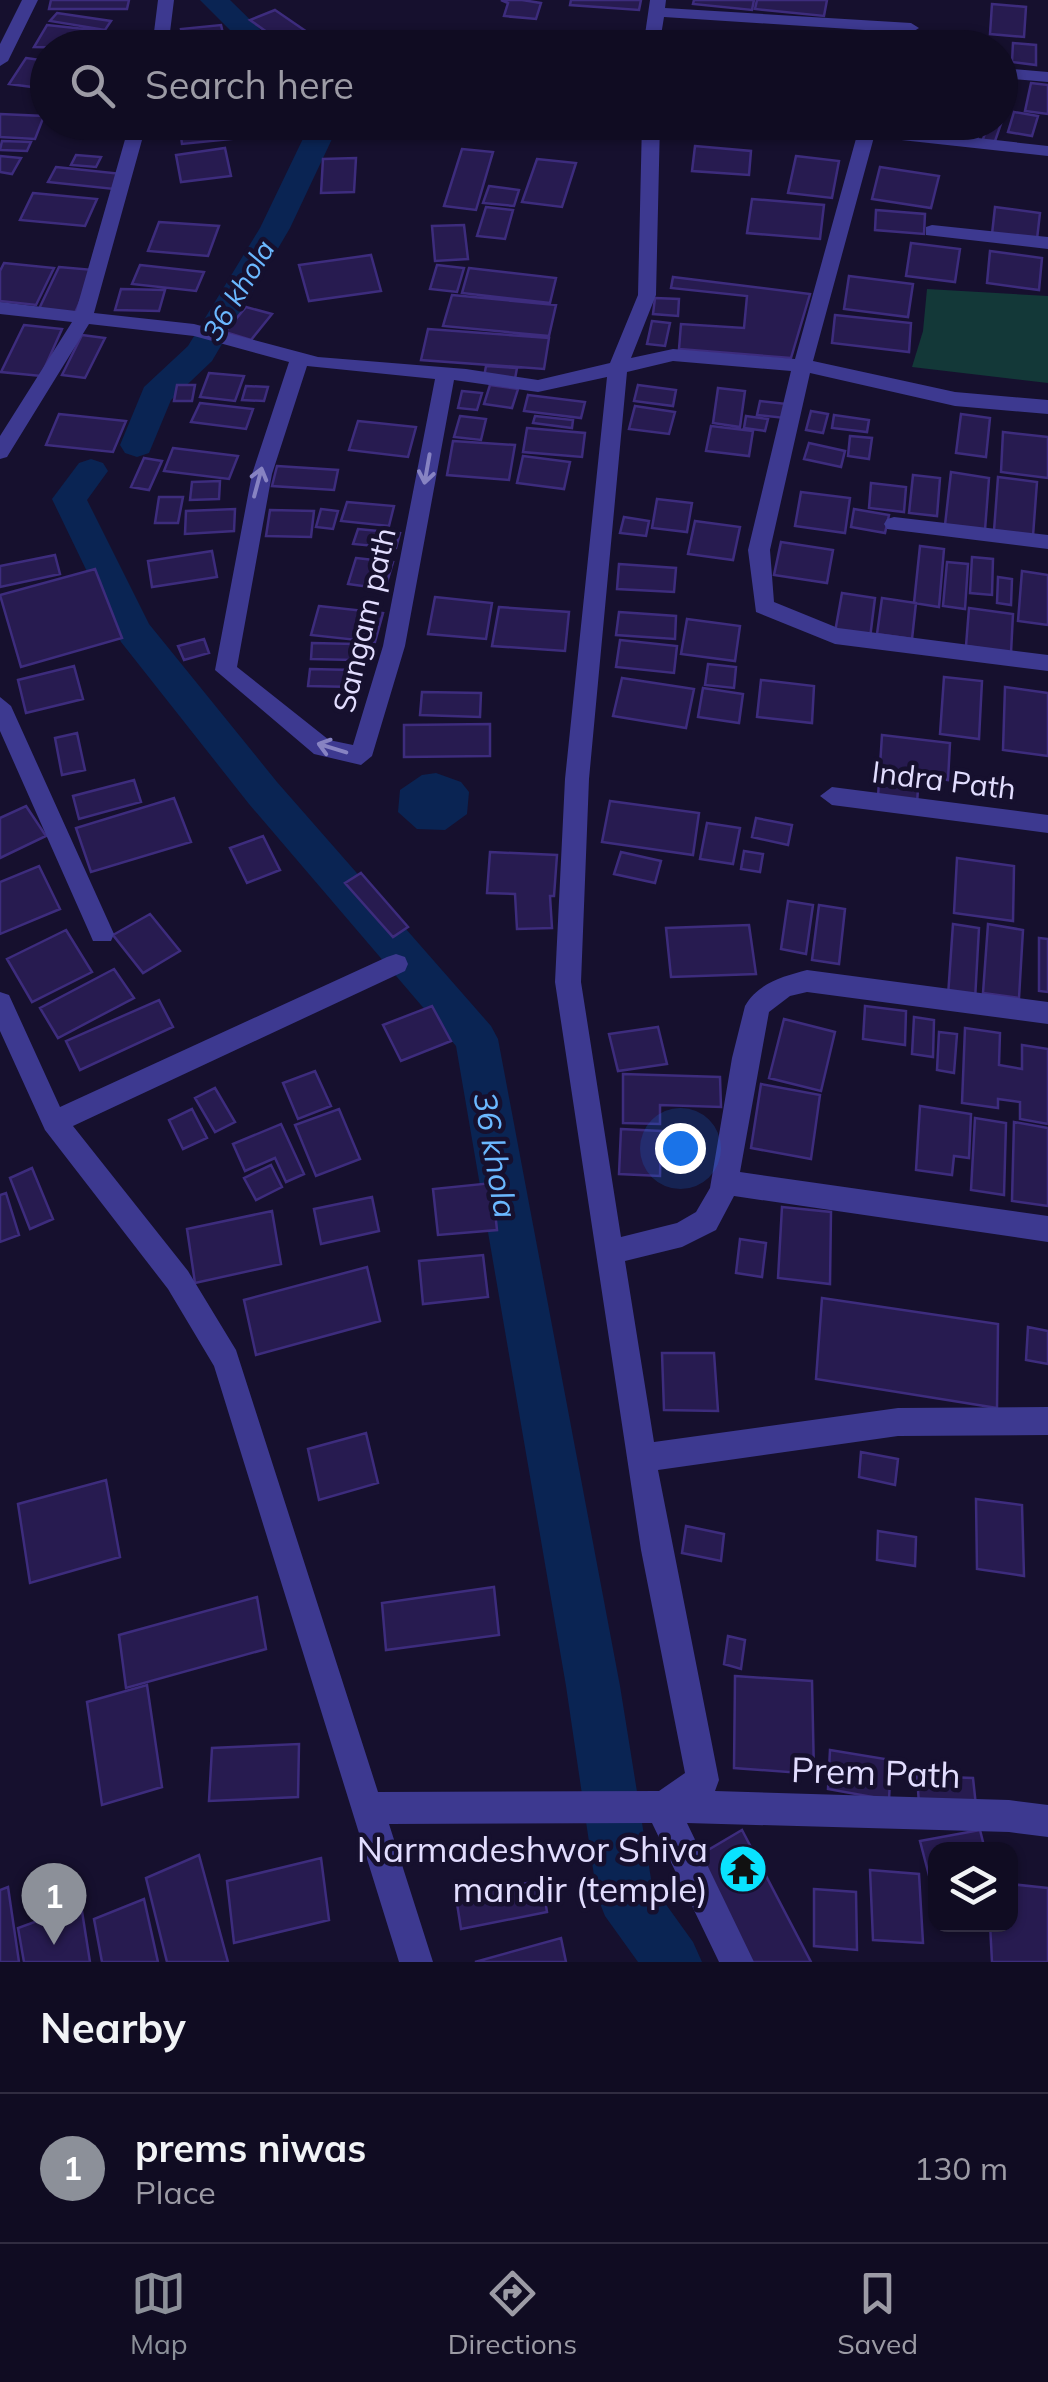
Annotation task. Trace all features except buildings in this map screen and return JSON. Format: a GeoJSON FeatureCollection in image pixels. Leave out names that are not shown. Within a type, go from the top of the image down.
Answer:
{"type":"FeatureCollection","features":[{"type":"Feature","properties":{"kind":"street"},"geometry":{"type":"LineString","coordinates":[[0,62],[30,0]]}},
{"type":"Feature","properties":{"kind":"street"},"geometry":{"type":"LineString","coordinates":[[162,30],[166,0]]}},
{"type":"Feature","properties":{"kind":"street"},"geometry":{"type":"LineString","coordinates":[[658,6],[911,28]]}},
{"type":"Feature","properties":{"kind":"street"},"geometry":{"type":"LineString","coordinates":[[1018,74],[1048,77]]}},
{"type":"Feature","properties":{"kind":"street"},"geometry":{"type":"LineString","coordinates":[[0,452],[83,319],[133,140]]}},
{"type":"Feature","properties":{"kind":"street"},"geometry":{"type":"LineString","coordinates":[[650,140],[647,295],[618,368],[577,779],[568,982],[656,1550],[703,1780],[660,1808],[737,1962]]}},
{"type":"Feature","properties":{"kind":"street"},"geometry":{"type":"LineString","coordinates":[[865,140],[802,367],[759,550],[764,606],[835,636],[1048,664]]}},
{"type":"Feature","properties":{"kind":"street"},"geometry":{"type":"LineString","coordinates":[[943,140],[1048,151]]}},
{"type":"Feature","properties":{"kind":"street"},"geometry":{"type":"LineString","coordinates":[[932,232],[1048,242]]}},
{"type":"Feature","properties":{"kind":"street"},"geometry":{"type":"LineString","coordinates":[[0,308],[194,330],[300,359],[538,386],[673,356],[802,367],[955,398],[1048,407]]}},
{"type":"Feature","properties":{"kind":"street","name":"Sangam path"},"geometry":{"type":"LineString","coordinates":[[300,359],[275,416],[249,514],[226,670],[322,748],[361,756],[394,646],[446,374]]}},
{"type":"Feature","properties":{"kind":"street"},"geometry":{"type":"LineString","coordinates":[[894,524],[1048,542]]}},
{"type":"Feature","properties":{"kind":"street"},"geometry":{"type":"LineString","coordinates":[[0,706],[102,934]]}},
{"type":"Feature","properties":{"kind":"street","name":"Indra Path"},"geometry":{"type":"LineString","coordinates":[[832,796],[1048,824]]}},
{"type":"Feature","properties":{"kind":"street"},"geometry":{"type":"LineString","coordinates":[[54,1122],[396,964]]}},
{"type":"Feature","properties":{"kind":"street"},"geometry":{"type":"LineString","coordinates":[[607,1253],[682,1234],[706,1222],[725,1182],[745,1058],[758,1006],[783,987],[807,981],[1048,1013]]}},
{"type":"Feature","properties":{"kind":"street"},"geometry":{"type":"LineString","coordinates":[[0,1002],[54,1122],[178,1280],[226,1360],[416,1962]]}},
{"type":"Feature","properties":{"kind":"street"},"geometry":{"type":"LineString","coordinates":[[725,1182],[1048,1229]]}},
{"type":"Feature","properties":{"kind":"street"},"geometry":{"type":"LineString","coordinates":[[643,1458],[898,1422],[1048,1421]]}},
{"type":"Feature","properties":{"kind":"street","name":"Prem Path"},"geometry":{"type":"LineString","coordinates":[[368,1808],[700,1807],[1010,1816],[1048,1821]]}},
{"type":"Feature","properties":{"kind":"green space"},"geometry":{"type":"Polygon","coordinates":[[[927,289],[1048,296],[1048,383],[912,367],[923,331],[927,289]]]}},
{"type":"Feature","properties":{"kind":"water"},"geometry":{"type":"Polygon","coordinates":[[[436,773],[461,782],[469,792],[467,814],[445,830],[417,829],[398,812],[400,790],[422,775],[436,773]]]}},
{"type":"Feature","properties":{"kind":"waterway","name":"36 khola"},"geometry":{"type":"LineString","coordinates":[[214,0],[246,30]]}},
{"type":"Feature","properties":{"kind":"waterway","name":"36 khola"},"geometry":{"type":"LineString","coordinates":[[137,445],[156,395],[200,353],[275,228],[317,140]]}},
{"type":"Feature","properties":{"kind":"waterway","name":"36 khola"},"geometry":{"type":"LineString","coordinates":[[91,471],[69,499],[134,632],[263,793],[476,1039],[593,1686],[625,1896],[673,1962]]}},
{"type":"Feature","properties":{"kind":"place","name":"Narmadeshwor Shiva mandir (temple)"},"geometry":{"type":"Point","coordinates":[743,1869]}},
{"type":"Feature","properties":{"kind":"place","name":"prems niwas"},"geometry":{"type":"Point","coordinates":[54,1945]}}]}
